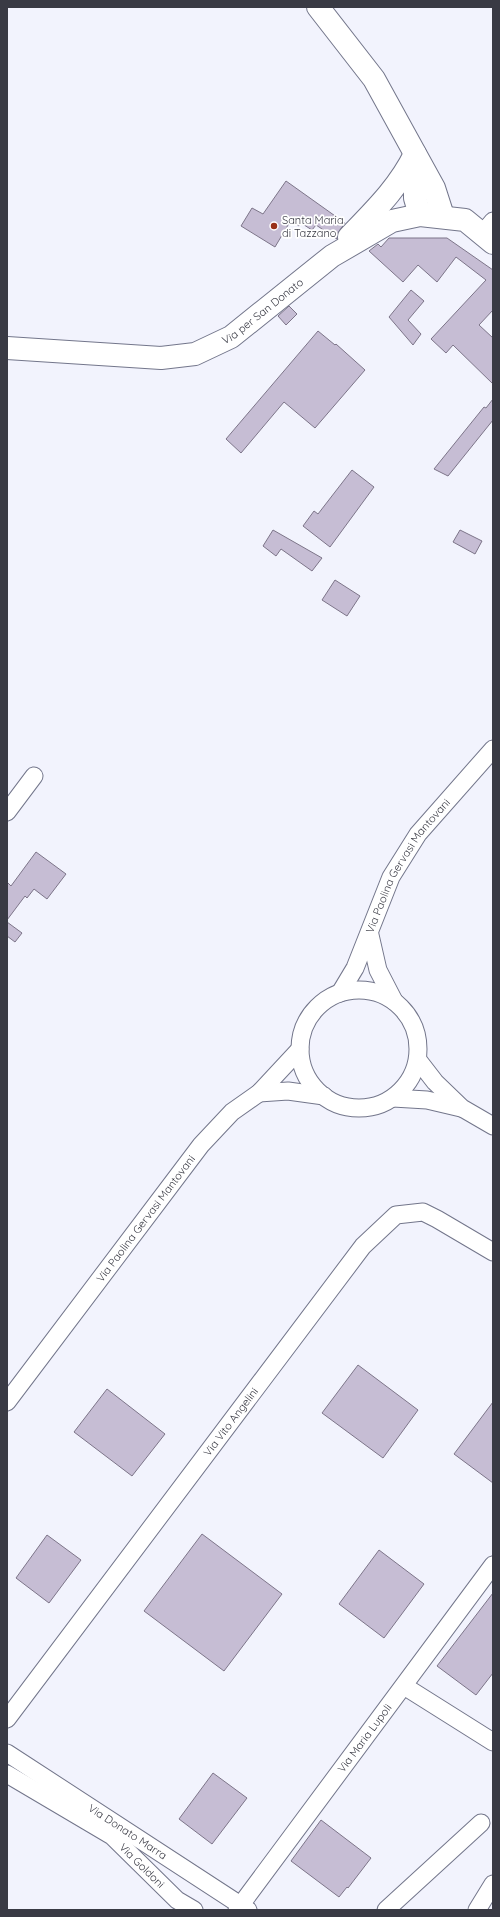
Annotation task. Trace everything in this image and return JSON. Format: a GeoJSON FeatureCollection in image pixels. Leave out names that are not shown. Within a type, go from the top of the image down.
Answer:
{"type":"FeatureCollection","features":[{"type":"Feature","properties":{"kind":"street"},"geometry":{"type":"LineString","coordinates":[[318,7],[374,79],[434,188],[443,216]]}},
{"type":"Feature","properties":{"kind":"street"},"geometry":{"type":"LineString","coordinates":[[415,154],[415,198],[420,215]]}},
{"type":"Feature","properties":{"kind":"street"},"geometry":{"type":"LineString","coordinates":[[332,256],[380,205],[405,174],[415,154]]}},
{"type":"Feature","properties":{"kind":"street","name":"Via per San Donato"},"geometry":{"type":"LineString","coordinates":[[7,348],[161,358],[195,354],[231,337],[332,256],[392,221],[420,215],[443,216],[465,220],[490,232]]}},
{"type":"Feature","properties":{"kind":"street","name":"Via Paolina Gervasi Mantovani"},"geometry":{"type":"LineString","coordinates":[[340,993],[355,968],[370,935],[391,877],[418,834],[493,749]]}},
{"type":"Feature","properties":{"kind":"street"},"geometry":{"type":"LineString","coordinates":[[7,812],[34,776]]}},
{"type":"Feature","properties":{"kind":"street"},"geometry":{"type":"LineString","coordinates":[[370,935],[378,970],[394,1001]]}},
{"type":"Feature","properties":{"kind":"street"},"geometry":{"type":"LineString","coordinates":[[358,990],[379,993],[394,1001],[406,1012],[414,1027],[418,1044],[418,1060],[413,1075],[404,1088],[393,1098],[373,1106],[351,1108],[337,1104],[324,1096],[314,1087],[306,1076],[302,1063],[300,1049],[303,1031],[311,1014],[324,1001],[340,993],[358,990]]}},
{"type":"Feature","properties":{"kind":"street","name":"Via Paolina Gervasi Mantovani"},"geometry":{"type":"LineString","coordinates":[[7,1402],[201,1144],[232,1112],[259,1093],[300,1049]]}},
{"type":"Feature","properties":{"kind":"street"},"geometry":{"type":"LineString","coordinates":[[418,1060],[435,1082],[462,1108],[493,1126]]}},
{"type":"Feature","properties":{"kind":"street"},"geometry":{"type":"LineString","coordinates":[[259,1093],[288,1091],[324,1096]]}},
{"type":"Feature","properties":{"kind":"street"},"geometry":{"type":"LineString","coordinates":[[393,1098],[427,1100],[462,1108]]}},
{"type":"Feature","properties":{"kind":"street","name":"Via Vito Angelini"},"geometry":{"type":"LineString","coordinates":[[7,1719],[368,1242],[396,1215],[423,1212],[493,1252]]}},
{"type":"Feature","properties":{"kind":"street","name":"Via Maria Lupoli"},"geometry":{"type":"LineString","coordinates":[[242,1908],[493,1565]]}},
{"type":"Feature","properties":{"kind":"street"},"geometry":{"type":"LineString","coordinates":[[404,1686],[493,1742]]}},
{"type":"Feature","properties":{"kind":"street","name":"Via Donato Marra"},"geometry":{"type":"LineString","coordinates":[[7,1753],[242,1908]]}},
{"type":"Feature","properties":{"kind":"street","name":"Via Goldoni"},"geometry":{"type":"LineString","coordinates":[[7,1774],[112,1836],[177,1900],[194,1910]]}},
{"type":"Feature","properties":{"kind":"street"},"geometry":{"type":"LineString","coordinates":[[386,1910],[482,1823]]}},
{"type":"Feature","properties":{"kind":"street"},"geometry":{"type":"LineString","coordinates":[[477,1910],[493,1884]]}},
{"type":"Feature","properties":{"kind":"building"},"geometry":{"type":"Polygon","coordinates":[[[286,181],[345,223],[337,234],[337,239],[316,225],[312,230],[301,223],[299,226],[291,220],[275,247],[241,226],[252,208],[263,214],[286,181]]]}},
{"type":"Feature","properties":{"kind":"building"},"geometry":{"type":"Polygon","coordinates":[[[389,238],[447,238],[493,270],[493,310],[479,325],[493,338],[493,384],[453,345],[446,353],[431,339],[486,280],[456,257],[437,282],[418,265],[403,282],[369,251],[378,244],[381,247],[389,238]]]}},
{"type":"Feature","properties":{"kind":"building"},"geometry":{"type":"Polygon","coordinates":[[[411,290],[424,301],[408,320],[421,334],[413,345],[389,317],[411,290]]]}},
{"type":"Feature","properties":{"kind":"building"},"geometry":{"type":"Polygon","coordinates":[[[289,306],[297,314],[286,325],[278,316],[289,306]]]}},
{"type":"Feature","properties":{"kind":"building"},"geometry":{"type":"Polygon","coordinates":[[[318,331],[335,345],[336,344],[365,370],[315,428],[284,402],[241,453],[226,439],[318,331]]]}},
{"type":"Feature","properties":{"kind":"building"},"geometry":{"type":"Polygon","coordinates":[[[493,399],[493,420],[448,476],[434,469],[484,407],[486,408],[493,399]]]}},
{"type":"Feature","properties":{"kind":"building"},"geometry":{"type":"Polygon","coordinates":[[[352,470],[374,487],[330,547],[303,526],[314,511],[318,514],[352,470]]]}},
{"type":"Feature","properties":{"kind":"building"},"geometry":{"type":"Polygon","coordinates":[[[273,530],[322,558],[312,571],[281,549],[276,556],[263,546],[273,530]]]}},
{"type":"Feature","properties":{"kind":"building"},"geometry":{"type":"Polygon","coordinates":[[[460,530],[482,541],[475,554],[453,542],[460,530]]]}},
{"type":"Feature","properties":{"kind":"building"},"geometry":{"type":"Polygon","coordinates":[[[335,580],[360,596],[347,616],[322,600],[335,580]]]}},
{"type":"Feature","properties":{"kind":"building"},"geometry":{"type":"Polygon","coordinates":[[[36,852],[66,874],[47,899],[34,889],[27,898],[25,896],[7,920],[7,882],[11,886],[36,852]]]}},
{"type":"Feature","properties":{"kind":"building"},"geometry":{"type":"Polygon","coordinates":[[[7,922],[22,933],[15,942],[7,936],[7,922]]]}},
{"type":"Feature","properties":{"kind":"building"},"geometry":{"type":"Polygon","coordinates":[[[358,1365],[418,1410],[383,1458],[322,1413],[358,1365]]]}},
{"type":"Feature","properties":{"kind":"building"},"geometry":{"type":"Polygon","coordinates":[[[107,1389],[165,1434],[132,1476],[74,1432],[107,1389]]]}},
{"type":"Feature","properties":{"kind":"building"},"geometry":{"type":"Polygon","coordinates":[[[493,1402],[493,1483],[454,1454],[493,1402]]]}},
{"type":"Feature","properties":{"kind":"building"},"geometry":{"type":"Polygon","coordinates":[[[202,1534],[282,1594],[224,1671],[144,1611],[202,1534]]]}},
{"type":"Feature","properties":{"kind":"building"},"geometry":{"type":"Polygon","coordinates":[[[47,1535],[81,1560],[49,1603],[16,1578],[47,1535]]]}},
{"type":"Feature","properties":{"kind":"building"},"geometry":{"type":"Polygon","coordinates":[[[379,1550],[424,1584],[384,1638],[339,1604],[379,1550]]]}},
{"type":"Feature","properties":{"kind":"building"},"geometry":{"type":"Polygon","coordinates":[[[493,1593],[493,1673],[476,1695],[437,1666],[493,1593]]]}},
{"type":"Feature","properties":{"kind":"building"},"geometry":{"type":"Polygon","coordinates":[[[213,1773],[247,1798],[212,1844],[179,1819],[213,1773]]]}},
{"type":"Feature","properties":{"kind":"building"},"geometry":{"type":"Polygon","coordinates":[[[321,1820],[371,1858],[348,1888],[347,1887],[339,1897],[291,1861],[321,1820]]]}},
{"type":"Feature","properties":{"kind":"place","name":"Santa Maria di Tazzano"},"geometry":{"type":"Point","coordinates":[274,226]}}]}
